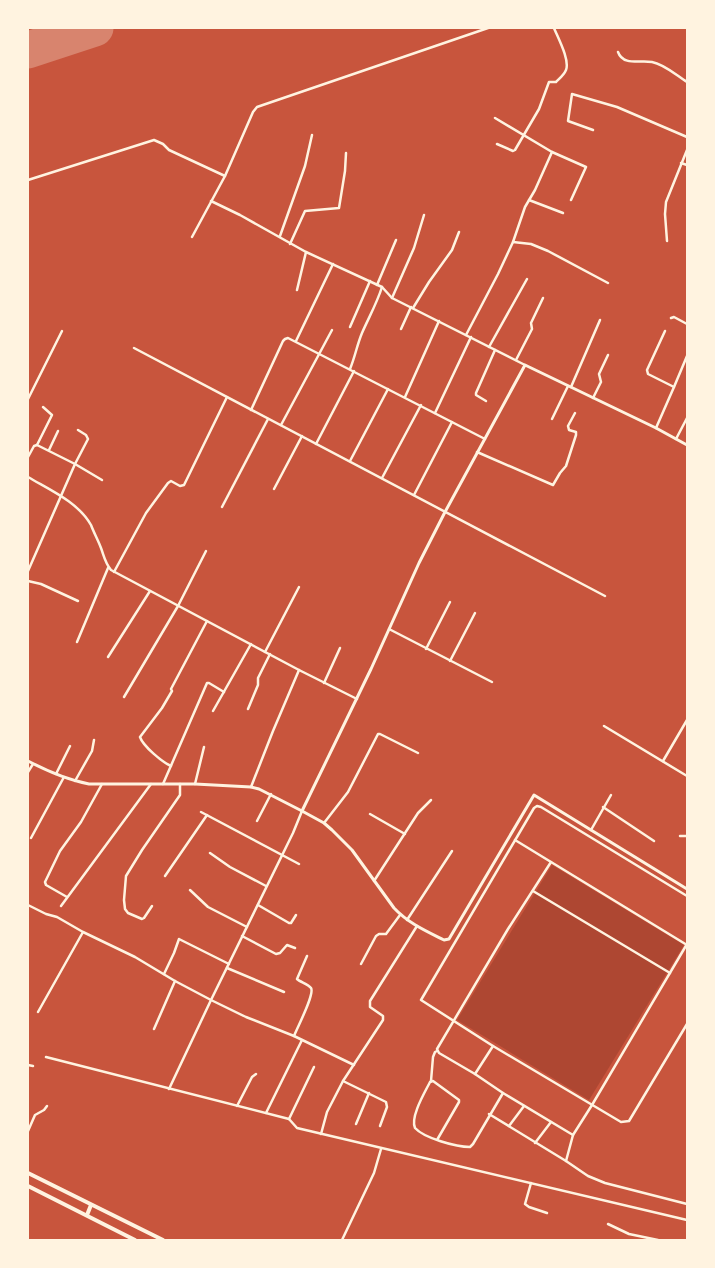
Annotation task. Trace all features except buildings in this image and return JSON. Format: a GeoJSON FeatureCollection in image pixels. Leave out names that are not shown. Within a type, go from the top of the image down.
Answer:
{"type":"FeatureCollection","features":[{"type":"Feature","properties":{"kind":"highway"},"geometry":{"type":"LineString","coordinates":[[28,1172],[163,1240]]}},
{"type":"Feature","properties":{"kind":"highway"},"geometry":{"type":"LineString","coordinates":[[28,1186],[136,1240]]}},
{"type":"Feature","properties":{"kind":"highway"},"geometry":{"type":"LineString","coordinates":[[87,1215],[91,1205]]}},
{"type":"Feature","properties":{"kind":"street"},"geometry":{"type":"LineString","coordinates":[[192,237],[225,176],[253,112],[257,107],[488,28]]}},
{"type":"Feature","properties":{"kind":"street"},"geometry":{"type":"LineString","coordinates":[[497,144],[513,151],[539,109],[549,82],[557,82],[564,73],[566,68],[564,52],[554,28]]}},
{"type":"Feature","properties":{"kind":"street"},"geometry":{"type":"LineString","coordinates":[[618,52],[620,57],[630,61],[649,61],[655,63],[687,82]]}},
{"type":"Feature","properties":{"kind":"street"},"geometry":{"type":"LineString","coordinates":[[593,130],[568,121],[572,94],[617,107],[687,137]]}},
{"type":"Feature","properties":{"kind":"street"},"geometry":{"type":"LineString","coordinates":[[495,118],[552,152],[586,167],[571,200]]}},
{"type":"Feature","properties":{"kind":"street"},"geometry":{"type":"LineString","coordinates":[[280,236],[308,159],[312,135]]}},
{"type":"Feature","properties":{"kind":"street"},"geometry":{"type":"LineString","coordinates":[[28,180],[154,140],[163,144],[169,150],[225,176]]}},
{"type":"Feature","properties":{"kind":"street"},"geometry":{"type":"LineString","coordinates":[[667,240],[665,214],[666,202],[687,150]]}},
{"type":"Feature","properties":{"kind":"street"},"geometry":{"type":"LineString","coordinates":[[466,334],[514,242],[523,212],[542,177],[552,152]]}},
{"type":"Feature","properties":{"kind":"street"},"geometry":{"type":"LineString","coordinates":[[290,244],[305,211],[339,208],[346,166],[346,153]]}},
{"type":"Feature","properties":{"kind":"street"},"geometry":{"type":"LineString","coordinates":[[681,163],[687,165]]}},
{"type":"Feature","properties":{"kind":"street"},"geometry":{"type":"LineString","coordinates":[[529,200],[563,213]]}},
{"type":"Feature","properties":{"kind":"street"},"geometry":{"type":"LineString","coordinates":[[211,201],[280,236],[290,244],[382,287],[392,298],[593,399],[656,428],[687,445]]}},
{"type":"Feature","properties":{"kind":"street"},"geometry":{"type":"LineString","coordinates":[[392,298],[414,248],[424,215]]}},
{"type":"Feature","properties":{"kind":"street"},"geometry":{"type":"LineString","coordinates":[[401,329],[412,308],[452,250],[459,232]]}},
{"type":"Feature","properties":{"kind":"street"},"geometry":{"type":"LineString","coordinates":[[377,285],[396,240]]}},
{"type":"Feature","properties":{"kind":"street"},"geometry":{"type":"LineString","coordinates":[[514,242],[531,244],[548,251],[608,283]]}},
{"type":"Feature","properties":{"kind":"street"},"geometry":{"type":"LineString","coordinates":[[297,290],[306,252]]}},
{"type":"Feature","properties":{"kind":"street"},"geometry":{"type":"LineString","coordinates":[[296,341],[334,264]]}},
{"type":"Feature","properties":{"kind":"street"},"geometry":{"type":"LineString","coordinates":[[489,347],[527,279]]}},
{"type":"Feature","properties":{"kind":"street"},"geometry":{"type":"LineString","coordinates":[[350,327],[370,281]]}},
{"type":"Feature","properties":{"kind":"street"},"geometry":{"type":"LineString","coordinates":[[350,369],[362,333],[374,311],[382,287]]}},
{"type":"Feature","properties":{"kind":"street"},"geometry":{"type":"LineString","coordinates":[[516,360],[532,328],[531,323],[542,298]]}},
{"type":"Feature","properties":{"kind":"street"},"geometry":{"type":"LineString","coordinates":[[671,318],[674,317],[687,324]]}},
{"type":"Feature","properties":{"kind":"street"},"geometry":{"type":"LineString","coordinates":[[552,419],[569,387],[600,320]]}},
{"type":"Feature","properties":{"kind":"street"},"geometry":{"type":"LineString","coordinates":[[405,397],[439,321]]}},
{"type":"Feature","properties":{"kind":"street"},"geometry":{"type":"LineString","coordinates":[[281,425],[332,330]]}},
{"type":"Feature","properties":{"kind":"street"},"geometry":{"type":"LineString","coordinates":[[28,399],[62,331]]}},
{"type":"Feature","properties":{"kind":"street"},"geometry":{"type":"LineString","coordinates":[[665,331],[647,372],[648,374],[674,387]]}},
{"type":"Feature","properties":{"kind":"street"},"geometry":{"type":"LineString","coordinates":[[435,413],[471,337]]}},
{"type":"Feature","properties":{"kind":"street"},"geometry":{"type":"LineString","coordinates":[[251,410],[286,338],[296,341],[485,439]]}},
{"type":"Feature","properties":{"kind":"street"},"geometry":{"type":"LineString","coordinates":[[134,348],[605,596]]}},
{"type":"Feature","properties":{"kind":"street"},"geometry":{"type":"LineString","coordinates":[[486,401],[476,395],[476,393],[495,350]]}},
{"type":"Feature","properties":{"kind":"street"},"geometry":{"type":"LineString","coordinates":[[593,399],[600,382],[599,374],[608,355]]}},
{"type":"Feature","properties":{"kind":"street"},"geometry":{"type":"LineString","coordinates":[[656,428],[687,356]]}},
{"type":"Feature","properties":{"kind":"street"},"geometry":{"type":"LineString","coordinates":[[169,1089],[357,699],[419,563],[477,452],[525,365]]}},
{"type":"Feature","properties":{"kind":"street"},"geometry":{"type":"LineString","coordinates":[[316,444],[354,371]]}},
{"type":"Feature","properties":{"kind":"street"},"geometry":{"type":"LineString","coordinates":[[350,461],[388,389]]}},
{"type":"Feature","properties":{"kind":"street"},"geometry":{"type":"LineString","coordinates":[[114,572],[146,513],[168,483],[172,481],[180,486],[184,485],[227,397]]}},
{"type":"Feature","properties":{"kind":"street"},"geometry":{"type":"LineString","coordinates":[[382,478],[421,406]]}},
{"type":"Feature","properties":{"kind":"street"},"geometry":{"type":"LineString","coordinates":[[28,456],[34,446],[37,445],[52,415],[43,407]]}},
{"type":"Feature","properties":{"kind":"street"},"geometry":{"type":"LineString","coordinates":[[477,452],[553,485],[566,466],[576,435],[576,432],[568,428],[575,413]]}},
{"type":"Feature","properties":{"kind":"street"},"geometry":{"type":"LineString","coordinates":[[676,439],[687,418]]}},
{"type":"Feature","properties":{"kind":"street"},"geometry":{"type":"LineString","coordinates":[[222,507],[268,419]]}},
{"type":"Feature","properties":{"kind":"street"},"geometry":{"type":"LineString","coordinates":[[414,495],[452,422]]}},
{"type":"Feature","properties":{"kind":"street"},"geometry":{"type":"LineString","coordinates":[[28,571],[74,464],[88,439],[86,435],[78,430]]}},
{"type":"Feature","properties":{"kind":"street"},"geometry":{"type":"LineString","coordinates":[[49,450],[58,431]]}},
{"type":"Feature","properties":{"kind":"street"},"geometry":{"type":"LineString","coordinates":[[274,489],[302,436]]}},
{"type":"Feature","properties":{"kind":"street"},"geometry":{"type":"LineString","coordinates":[[37,445],[49,450],[102,480]]}},
{"type":"Feature","properties":{"kind":"street"},"geometry":{"type":"LineString","coordinates":[[28,477],[75,506],[90,524],[108,567],[114,572],[357,699]]}},
{"type":"Feature","properties":{"kind":"street"},"geometry":{"type":"LineString","coordinates":[[124,697],[178,606],[206,551]]}},
{"type":"Feature","properties":{"kind":"street"},"geometry":{"type":"LineString","coordinates":[[77,642],[108,567]]}},
{"type":"Feature","properties":{"kind":"street"},"geometry":{"type":"LineString","coordinates":[[28,581],[46,586],[78,601]]}},
{"type":"Feature","properties":{"kind":"street"},"geometry":{"type":"LineString","coordinates":[[266,652],[299,587]]}},
{"type":"Feature","properties":{"kind":"street"},"geometry":{"type":"LineString","coordinates":[[108,657],[150,591]]}},
{"type":"Feature","properties":{"kind":"street"},"geometry":{"type":"LineString","coordinates":[[426,649],[450,602]]}},
{"type":"Feature","properties":{"kind":"street"},"geometry":{"type":"LineString","coordinates":[[450,662],[475,613]]}},
{"type":"Feature","properties":{"kind":"street"},"geometry":{"type":"LineString","coordinates":[[171,766],[152,752],[140,737],[167,701],[172,691],[171,689],[207,621]]}},
{"type":"Feature","properties":{"kind":"street"},"geometry":{"type":"LineString","coordinates":[[389,629],[450,662],[492,682]]}},
{"type":"Feature","properties":{"kind":"street"},"geometry":{"type":"LineString","coordinates":[[213,711],[251,644]]}},
{"type":"Feature","properties":{"kind":"street"},"geometry":{"type":"LineString","coordinates":[[324,682],[340,648]]}},
{"type":"Feature","properties":{"kind":"street"},"geometry":{"type":"LineString","coordinates":[[248,709],[258,685],[258,678],[270,654]]}},
{"type":"Feature","properties":{"kind":"street"},"geometry":{"type":"LineString","coordinates":[[251,787],[299,670]]}},
{"type":"Feature","properties":{"kind":"street"},"geometry":{"type":"LineString","coordinates":[[163,784],[199,706],[198,702],[208,683],[224,692]]}},
{"type":"Feature","properties":{"kind":"street"},"geometry":{"type":"LineString","coordinates":[[663,761],[687,720]]}},
{"type":"Feature","properties":{"kind":"street"},"geometry":{"type":"LineString","coordinates":[[604,726],[687,776]]}},
{"type":"Feature","properties":{"kind":"street"},"geometry":{"type":"LineString","coordinates":[[324,823],[348,792],[378,734],[418,753]]}},
{"type":"Feature","properties":{"kind":"street"},"geometry":{"type":"LineString","coordinates":[[75,781],[92,751],[94,740]]}},
{"type":"Feature","properties":{"kind":"street"},"geometry":{"type":"LineString","coordinates":[[56,774],[70,746]]}},
{"type":"Feature","properties":{"kind":"street"},"geometry":{"type":"LineString","coordinates":[[195,784],[204,747]]}},
{"type":"Feature","properties":{"kind":"street"},"geometry":{"type":"LineString","coordinates":[[28,761],[56,774],[89,784],[195,784],[251,787],[271,794],[324,823],[352,850],[400,915],[444,940],[449,939],[534,795],[687,889]]}},
{"type":"Feature","properties":{"kind":"street"},"geometry":{"type":"LineString","coordinates":[[28,772],[32,764]]}},
{"type":"Feature","properties":{"kind":"street"},"geometry":{"type":"LineString","coordinates":[[31,838],[64,777]]}},
{"type":"Feature","properties":{"kind":"street"},"geometry":{"type":"LineString","coordinates":[[66,897],[46,885],[45,882],[60,851],[81,822],[103,783]]}},
{"type":"Feature","properties":{"kind":"street"},"geometry":{"type":"LineString","coordinates":[[61,906],[66,897],[151,784]]}},
{"type":"Feature","properties":{"kind":"street"},"geometry":{"type":"LineString","coordinates":[[152,906],[142,919],[127,912],[124,900],[126,876],[180,795],[180,784]]}},
{"type":"Feature","properties":{"kind":"street"},"geometry":{"type":"LineString","coordinates":[[257,821],[271,794]]}},
{"type":"Feature","properties":{"kind":"street"},"geometry":{"type":"LineString","coordinates":[[591,830],[611,795]]}},
{"type":"Feature","properties":{"kind":"street"},"geometry":{"type":"LineString","coordinates":[[374,881],[418,813],[431,800]]}},
{"type":"Feature","properties":{"kind":"street"},"geometry":{"type":"LineString","coordinates":[[687,896],[539,806],[534,808],[421,998],[422,1002],[454,1022],[621,1122],[629,1121],[687,1024]]}},
{"type":"Feature","properties":{"kind":"street"},"geometry":{"type":"LineString","coordinates":[[603,807],[654,841]]}},
{"type":"Feature","properties":{"kind":"street"},"geometry":{"type":"LineString","coordinates":[[201,812],[300,864]]}},
{"type":"Feature","properties":{"kind":"street"},"geometry":{"type":"LineString","coordinates":[[370,814],[405,834]]}},
{"type":"Feature","properties":{"kind":"street"},"geometry":{"type":"LineString","coordinates":[[165,876],[207,815]]}},
{"type":"Feature","properties":{"kind":"street"},"geometry":{"type":"LineString","coordinates":[[680,836],[687,836]]}},
{"type":"Feature","properties":{"kind":"street"},"geometry":{"type":"LineString","coordinates":[[515,840],[687,944],[592,1105],[572,1135],[566,1161]]}},
{"type":"Feature","properties":{"kind":"street"},"geometry":{"type":"LineString","coordinates":[[407,920],[452,851]]}},
{"type":"Feature","properties":{"kind":"street"},"geometry":{"type":"LineString","coordinates":[[210,853],[230,867],[266,886]]}},
{"type":"Feature","properties":{"kind":"street"},"geometry":{"type":"LineString","coordinates":[[503,1093],[470,1147],[437,1140],[426,1136],[416,1130],[413,1125],[421,1100],[431,1081],[433,1057],[435,1052],[551,862]]}},
{"type":"Feature","properties":{"kind":"street"},"geometry":{"type":"LineString","coordinates":[[190,890],[208,907],[247,927]]}},
{"type":"Feature","properties":{"kind":"street"},"geometry":{"type":"LineString","coordinates":[[533,891],[670,973]]}},
{"type":"Feature","properties":{"kind":"street"},"geometry":{"type":"LineString","coordinates":[[28,905],[46,914],[58,917],[83,932],[135,956],[175,981],[211,1000],[246,1017],[294,1036],[354,1065]]}},
{"type":"Feature","properties":{"kind":"street"},"geometry":{"type":"LineString","coordinates":[[258,905],[289,923],[292,923],[296,916]]}},
{"type":"Feature","properties":{"kind":"street"},"geometry":{"type":"LineString","coordinates":[[361,964],[376,936],[386,934],[400,915]]}},
{"type":"Feature","properties":{"kind":"street"},"geometry":{"type":"LineString","coordinates":[[321,1134],[328,1112],[343,1081],[383,1020],[384,1017],[381,1014],[370,1007],[370,1001],[417,926]]}},
{"type":"Feature","properties":{"kind":"street"},"geometry":{"type":"LineString","coordinates":[[38,1012],[83,932]]}},
{"type":"Feature","properties":{"kind":"street"},"geometry":{"type":"LineString","coordinates":[[242,936],[276,954],[280,954],[287,945],[295,948]]}},
{"type":"Feature","properties":{"kind":"street"},"geometry":{"type":"LineString","coordinates":[[164,974],[179,939],[229,964]]}},
{"type":"Feature","properties":{"kind":"street"},"geometry":{"type":"LineString","coordinates":[[294,1036],[309,1002],[311,990],[310,986],[297,979],[307,956]]}},
{"type":"Feature","properties":{"kind":"street"},"geometry":{"type":"LineString","coordinates":[[227,968],[284,992]]}},
{"type":"Feature","properties":{"kind":"street"},"geometry":{"type":"LineString","coordinates":[[154,1029],[175,981]]}},
{"type":"Feature","properties":{"kind":"street"},"geometry":{"type":"LineString","coordinates":[[266,1113],[302,1040]]}},
{"type":"Feature","properties":{"kind":"street"},"geometry":{"type":"LineString","coordinates":[[475,1074],[493,1046]]}},
{"type":"Feature","properties":{"kind":"street"},"geometry":{"type":"LineString","coordinates":[[437,1051],[572,1135]]}},
{"type":"Feature","properties":{"kind":"street"},"geometry":{"type":"LineString","coordinates":[[46,1057],[289,1119],[297,1128],[687,1220]]}},
{"type":"Feature","properties":{"kind":"street"},"geometry":{"type":"LineString","coordinates":[[28,1065],[33,1066]]}},
{"type":"Feature","properties":{"kind":"street"},"geometry":{"type":"LineString","coordinates":[[289,1119],[314,1067]]}},
{"type":"Feature","properties":{"kind":"street"},"geometry":{"type":"LineString","coordinates":[[237,1106],[252,1077],[256,1074]]}},
{"type":"Feature","properties":{"kind":"street"},"geometry":{"type":"LineString","coordinates":[[343,1081],[387,1103],[380,1126]]}},
{"type":"Feature","properties":{"kind":"street"},"geometry":{"type":"LineString","coordinates":[[431,1081],[459,1100],[437,1140]]}},
{"type":"Feature","properties":{"kind":"street"},"geometry":{"type":"LineString","coordinates":[[356,1124],[369,1093]]}},
{"type":"Feature","properties":{"kind":"street"},"geometry":{"type":"LineString","coordinates":[[28,1131],[35,1115],[44,1110],[47,1106]]}},
{"type":"Feature","properties":{"kind":"street"},"geometry":{"type":"LineString","coordinates":[[509,1127],[524,1106]]}},
{"type":"Feature","properties":{"kind":"street"},"geometry":{"type":"LineString","coordinates":[[489,1114],[598,1181],[687,1204]]}},
{"type":"Feature","properties":{"kind":"street"},"geometry":{"type":"LineString","coordinates":[[535,1143],[551,1122]]}},
{"type":"Feature","properties":{"kind":"street"},"geometry":{"type":"LineString","coordinates":[[342,1240],[374,1173],[381,1149]]}},
{"type":"Feature","properties":{"kind":"street"},"geometry":{"type":"LineString","coordinates":[[531,1183],[526,1204],[528,1207],[547,1213]]}},
{"type":"Feature","properties":{"kind":"street"},"geometry":{"type":"LineString","coordinates":[[608,1224],[628,1234],[658,1240]]}},
{"type":"Feature","properties":{"kind":"shaded area"},"geometry":{"type":"Polygon","coordinates":[[[552,865],[684,945],[589,1100],[457,1020],[552,865]]]}},
{"type":"Feature","properties":{"kind":"runway"},"geometry":{"type":"LineString","coordinates":[[28,50],[95,28]]}}]}
